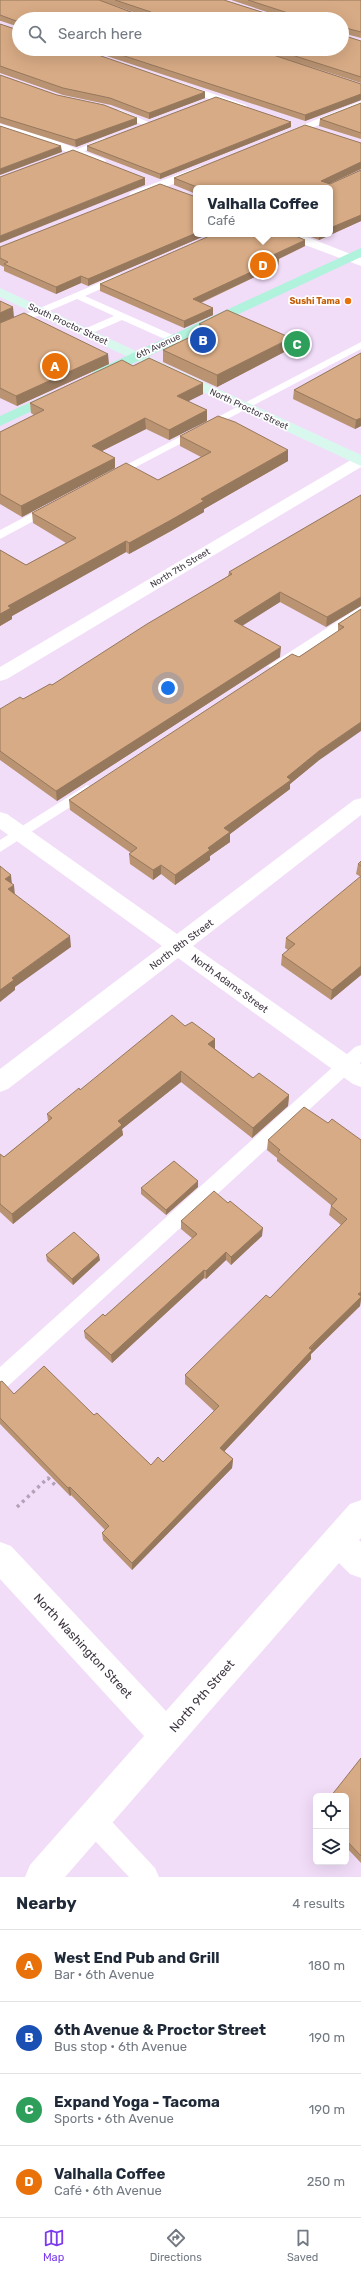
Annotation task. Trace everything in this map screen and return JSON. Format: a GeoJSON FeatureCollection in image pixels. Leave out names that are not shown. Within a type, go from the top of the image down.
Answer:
{"type":"FeatureCollection","features":[{"type":"Feature","properties":{"kind":"main road","name":"6th Avenue"},"geometry":{"type":"LineString","coordinates":[[86,380],[172,339],[357,257]]}},
{"type":"Feature","properties":{"kind":"main road"},"geometry":{"type":"LineString","coordinates":[[0,422],[73,387]]}},
{"type":"Feature","properties":{"kind":"street"},"geometry":{"type":"LineString","coordinates":[[166,81],[250,109]]}},
{"type":"Feature","properties":{"kind":"street"},"geometry":{"type":"LineString","coordinates":[[269,141],[361,104]]}},
{"type":"Feature","properties":{"kind":"street"},"geometry":{"type":"LineString","coordinates":[[291,122],[319,131]]}},
{"type":"Feature","properties":{"kind":"street"},"geometry":{"type":"LineString","coordinates":[[0,127],[76,152],[111,166]]}},
{"type":"Feature","properties":{"kind":"street"},"geometry":{"type":"LineString","coordinates":[[124,200],[211,165]]}},
{"type":"Feature","properties":{"kind":"street"},"geometry":{"type":"LineString","coordinates":[[146,180],[175,191]]}},
{"type":"Feature","properties":{"kind":"street"},"geometry":{"type":"LineString","coordinates":[[297,237],[357,257]]}},
{"type":"Feature","properties":{"kind":"street","name":"South Proctor Street"},"geometry":{"type":"LineString","coordinates":[[0,292],[137,356]]}},
{"type":"Feature","properties":{"kind":"street","name":"North Proctor Street"},"geometry":{"type":"LineString","coordinates":[[137,356],[361,461]]}},
{"type":"Feature","properties":{"kind":"street","name":"North 7th Street"},"geometry":{"type":"LineString","coordinates":[[0,675],[361,461]]}},
{"type":"Feature","properties":{"kind":"street","name":"North 8th Street"},"geometry":{"type":"LineString","coordinates":[[0,1082],[361,805]]}},
{"type":"Feature","properties":{"kind":"street","name":"North Adams Street"},"geometry":{"type":"LineString","coordinates":[[0,819],[179,946],[356,1065]]}},
{"type":"Feature","properties":{"kind":"street","name":"North 9th Street"},"geometry":{"type":"LineString","coordinates":[[42,1877],[361,1515]]}},
{"type":"Feature","properties":{"kind":"street"},"geometry":{"type":"LineString","coordinates":[[338,1541],[361,1563]]}},
{"type":"Feature","properties":{"kind":"street","name":"North Washington Street"},"geometry":{"type":"LineString","coordinates":[[0,1557],[167,1736]]}},
{"type":"Feature","properties":{"kind":"lane"},"geometry":{"type":"LineString","coordinates":[[204,104],[217,98]]}},
{"type":"Feature","properties":{"kind":"lane"},"geometry":{"type":"LineString","coordinates":[[107,108],[152,123],[134,130]]}},
{"type":"Feature","properties":{"kind":"lane"},"geometry":{"type":"LineString","coordinates":[[48,162],[112,138]]}},
{"type":"Feature","properties":{"kind":"lane"},"geometry":{"type":"LineString","coordinates":[[0,329],[128,274]]}},
{"type":"Feature","properties":{"kind":"lane"},"geometry":{"type":"LineString","coordinates":[[77,296],[172,339]]}},
{"type":"Feature","properties":{"kind":"lane"},"geometry":{"type":"LineString","coordinates":[[86,332],[122,316]]}},
{"type":"Feature","properties":{"kind":"lane"},"geometry":{"type":"LineString","coordinates":[[104,480],[242,406],[361,345]]}},
{"type":"Feature","properties":{"kind":"lane"},"geometry":{"type":"LineString","coordinates":[[0,535],[62,502]]}},
{"type":"Feature","properties":{"kind":"lane"},"geometry":{"type":"LineString","coordinates":[[263,674],[361,610]]}},
{"type":"Feature","properties":{"kind":"lane"},"geometry":{"type":"LineString","coordinates":[[0,847],[99,782]]}},
{"type":"Feature","properties":{"kind":"lane"},"geometry":{"type":"LineString","coordinates":[[0,1380],[356,1065]]}},
{"type":"Feature","properties":{"kind":"lane"},"geometry":{"type":"LineString","coordinates":[[92,1819],[146,1877]]}},
{"type":"Feature","properties":{"kind":"path"},"geometry":{"type":"LineString","coordinates":[[17,1507],[48,1478],[55,1485]]}},
{"type":"Feature","properties":{"kind":"building"},"geometry":{"type":"Polygon","coordinates":[[[0,0],[99,0],[131,12],[12,12],[12,19],[0,15],[0,0]]]}},
{"type":"Feature","properties":{"kind":"building"},"geometry":{"type":"Polygon","coordinates":[[[115,0],[224,0],[262,12],[151,12],[115,0]]]}},
{"type":"Feature","properties":{"kind":"building"},"geometry":{"type":"Polygon","coordinates":[[[248,0],[361,0],[361,32],[349,29],[349,12],[285,12],[248,0]]]}},
{"type":"Feature","properties":{"kind":"building"},"geometry":{"type":"Polygon","coordinates":[[[0,24],[12,28],[12,56],[101,56],[205,92],[149,113],[110,98],[63,88],[0,66],[0,24]]]}},
{"type":"Feature","properties":{"kind":"building"},"geometry":{"type":"Polygon","coordinates":[[[349,37],[361,41],[361,77],[295,56],[349,56],[349,37]]]}},
{"type":"Feature","properties":{"kind":"building"},"geometry":{"type":"Polygon","coordinates":[[[124,56],[276,56],[361,84],[361,94],[305,115],[124,56]]]}},
{"type":"Feature","properties":{"kind":"building"},"geometry":{"type":"Polygon","coordinates":[[[0,75],[57,95],[104,105],[137,118],[75,140],[0,117],[0,75]]]}},
{"type":"Feature","properties":{"kind":"building"},"geometry":{"type":"Polygon","coordinates":[[[216,97],[291,122],[160,174],[87,146],[216,97]]]}},
{"type":"Feature","properties":{"kind":"building"},"geometry":{"type":"Polygon","coordinates":[[[361,103],[361,133],[320,119],[361,103]]]}},
{"type":"Feature","properties":{"kind":"building"},"geometry":{"type":"Polygon","coordinates":[[[305,125],[361,143],[361,162],[321,181],[330,184],[361,170],[361,215],[333,227],[333,185],[193,185],[174,178],[305,125]]]}},
{"type":"Feature","properties":{"kind":"building"},"geometry":{"type":"Polygon","coordinates":[[[0,126],[61,146],[0,169],[0,126]]]}},
{"type":"Feature","properties":{"kind":"building"},"geometry":{"type":"Polygon","coordinates":[[[73,150],[145,178],[0,236],[0,177],[73,150]]]}},
{"type":"Feature","properties":{"kind":"building"},"geometry":{"type":"Polygon","coordinates":[[[160,184],[193,196],[193,234],[88,279],[81,276],[56,287],[4,264],[8,262],[0,258],[0,247],[160,184]]]}},
{"type":"Feature","properties":{"kind":"building"},"geometry":{"type":"Polygon","coordinates":[[[207,237],[298,237],[305,240],[271,256],[279,259],[193,299],[213,308],[184,321],[100,284],[207,237]]]}},
{"type":"Feature","properties":{"kind":"building"},"geometry":{"type":"Polygon","coordinates":[[[0,301],[13,307],[0,313],[0,301]]]}},
{"type":"Feature","properties":{"kind":"building"},"geometry":{"type":"Polygon","coordinates":[[[227,310],[291,338],[217,375],[163,350],[209,328],[199,324],[227,310]]]}},
{"type":"Feature","properties":{"kind":"building"},"geometry":{"type":"Polygon","coordinates":[[[24,313],[108,354],[16,396],[0,388],[0,323],[24,313]]]}},
{"type":"Feature","properties":{"kind":"building"},"geometry":{"type":"Polygon","coordinates":[[[361,353],[361,418],[356,420],[294,390],[361,353]]]}},
{"type":"Feature","properties":{"kind":"building"},"geometry":{"type":"Polygon","coordinates":[[[149,358],[203,383],[177,396],[207,410],[169,430],[145,418],[92,446],[115,458],[21,506],[0,494],[0,432],[44,410],[30,403],[122,360],[133,366],[149,358]]]}},
{"type":"Feature","properties":{"kind":"building"},"geometry":{"type":"Polygon","coordinates":[[[218,416],[235,422],[288,450],[201,499],[204,501],[171,520],[129,543],[126,541],[8,606],[11,608],[0,614],[0,550],[26,565],[76,538],[32,513],[126,463],[158,480],[211,452],[180,436],[218,416]]]}},
{"type":"Feature","properties":{"kind":"building"},"geometry":{"type":"Polygon","coordinates":[[[361,495],[361,597],[327,617],[280,592],[234,621],[281,647],[56,791],[0,751],[0,709],[20,697],[23,699],[50,684],[52,685],[147,624],[232,574],[229,572],[361,495]]]}},
{"type":"Feature","properties":{"kind":"building"},"geometry":{"type":"Polygon","coordinates":[[[361,609],[361,722],[319,751],[287,777],[291,780],[224,828],[230,832],[208,848],[210,850],[175,875],[161,865],[153,870],[129,854],[137,848],[69,800],[292,654],[299,657],[344,627],[338,624],[361,609]]]}},
{"type":"Feature","properties":{"kind":"building"},"geometry":{"type":"Polygon","coordinates":[[[0,866],[11,875],[5,879],[14,885],[8,889],[70,936],[12,978],[14,980],[0,990],[0,866]]]}},
{"type":"Feature","properties":{"kind":"building"},"geometry":{"type":"Polygon","coordinates":[[[361,876],[361,966],[332,990],[282,955],[295,944],[286,938],[361,876]]]}},
{"type":"Feature","properties":{"kind":"building"},"geometry":{"type":"Polygon","coordinates":[[[172,1015],[185,1026],[192,1022],[215,1039],[208,1044],[253,1078],[259,1073],[289,1095],[253,1128],[181,1071],[118,1121],[122,1125],[12,1214],[0,1204],[0,1154],[4,1157],[52,1118],[47,1114],[79,1088],[80,1090],[172,1015]]]}},
{"type":"Feature","properties":{"kind":"building"},"geometry":{"type":"Polygon","coordinates":[[[304,1107],[328,1123],[332,1119],[361,1140],[361,1292],[358,1294],[361,1297],[309,1348],[312,1350],[220,1448],[233,1459],[132,1563],[102,1533],[109,1526],[70,1487],[68,1488],[0,1418],[0,1382],[2,1381],[14,1394],[44,1366],[94,1415],[97,1413],[151,1465],[158,1457],[163,1462],[219,1406],[185,1375],[266,1295],[270,1298],[347,1219],[331,1206],[337,1199],[278,1152],[280,1150],[268,1140],[304,1107]]]}},
{"type":"Feature","properties":{"kind":"building"},"geometry":{"type":"Polygon","coordinates":[[[174,1161],[198,1181],[166,1210],[141,1188],[174,1161]]]}},
{"type":"Feature","properties":{"kind":"building"},"geometry":{"type":"Polygon","coordinates":[[[214,1191],[228,1203],[230,1201],[263,1228],[231,1257],[226,1252],[206,1271],[204,1270],[111,1355],[84,1331],[103,1314],[105,1316],[197,1234],[181,1221],[214,1191]]]}},
{"type":"Feature","properties":{"kind":"building"},"geometry":{"type":"Polygon","coordinates":[[[74,1232],[99,1255],[72,1279],[46,1255],[74,1232]]]}},
{"type":"Feature","properties":{"kind":"building"},"geometry":{"type":"Polygon","coordinates":[[[361,1758],[361,1856],[349,1843],[349,1793],[333,1793],[361,1758]]]}},
{"type":"Feature","properties":{"kind":"place","name":"Valhalla Coffee"},"geometry":{"type":"Point","coordinates":[263,265]}},
{"type":"Feature","properties":{"kind":"place","name":"Sushi Tama"},"geometry":{"type":"Point","coordinates":[348,301]}},
{"type":"Feature","properties":{"kind":"place","name":"6th Avenue & Proctor Street"},"geometry":{"type":"Point","coordinates":[203,340]}},
{"type":"Feature","properties":{"kind":"place","name":"Expand Yoga - Tacoma"},"geometry":{"type":"Point","coordinates":[297,344]}},
{"type":"Feature","properties":{"kind":"place","name":"West End Pub and Grill"},"geometry":{"type":"Point","coordinates":[55,366]}}]}
